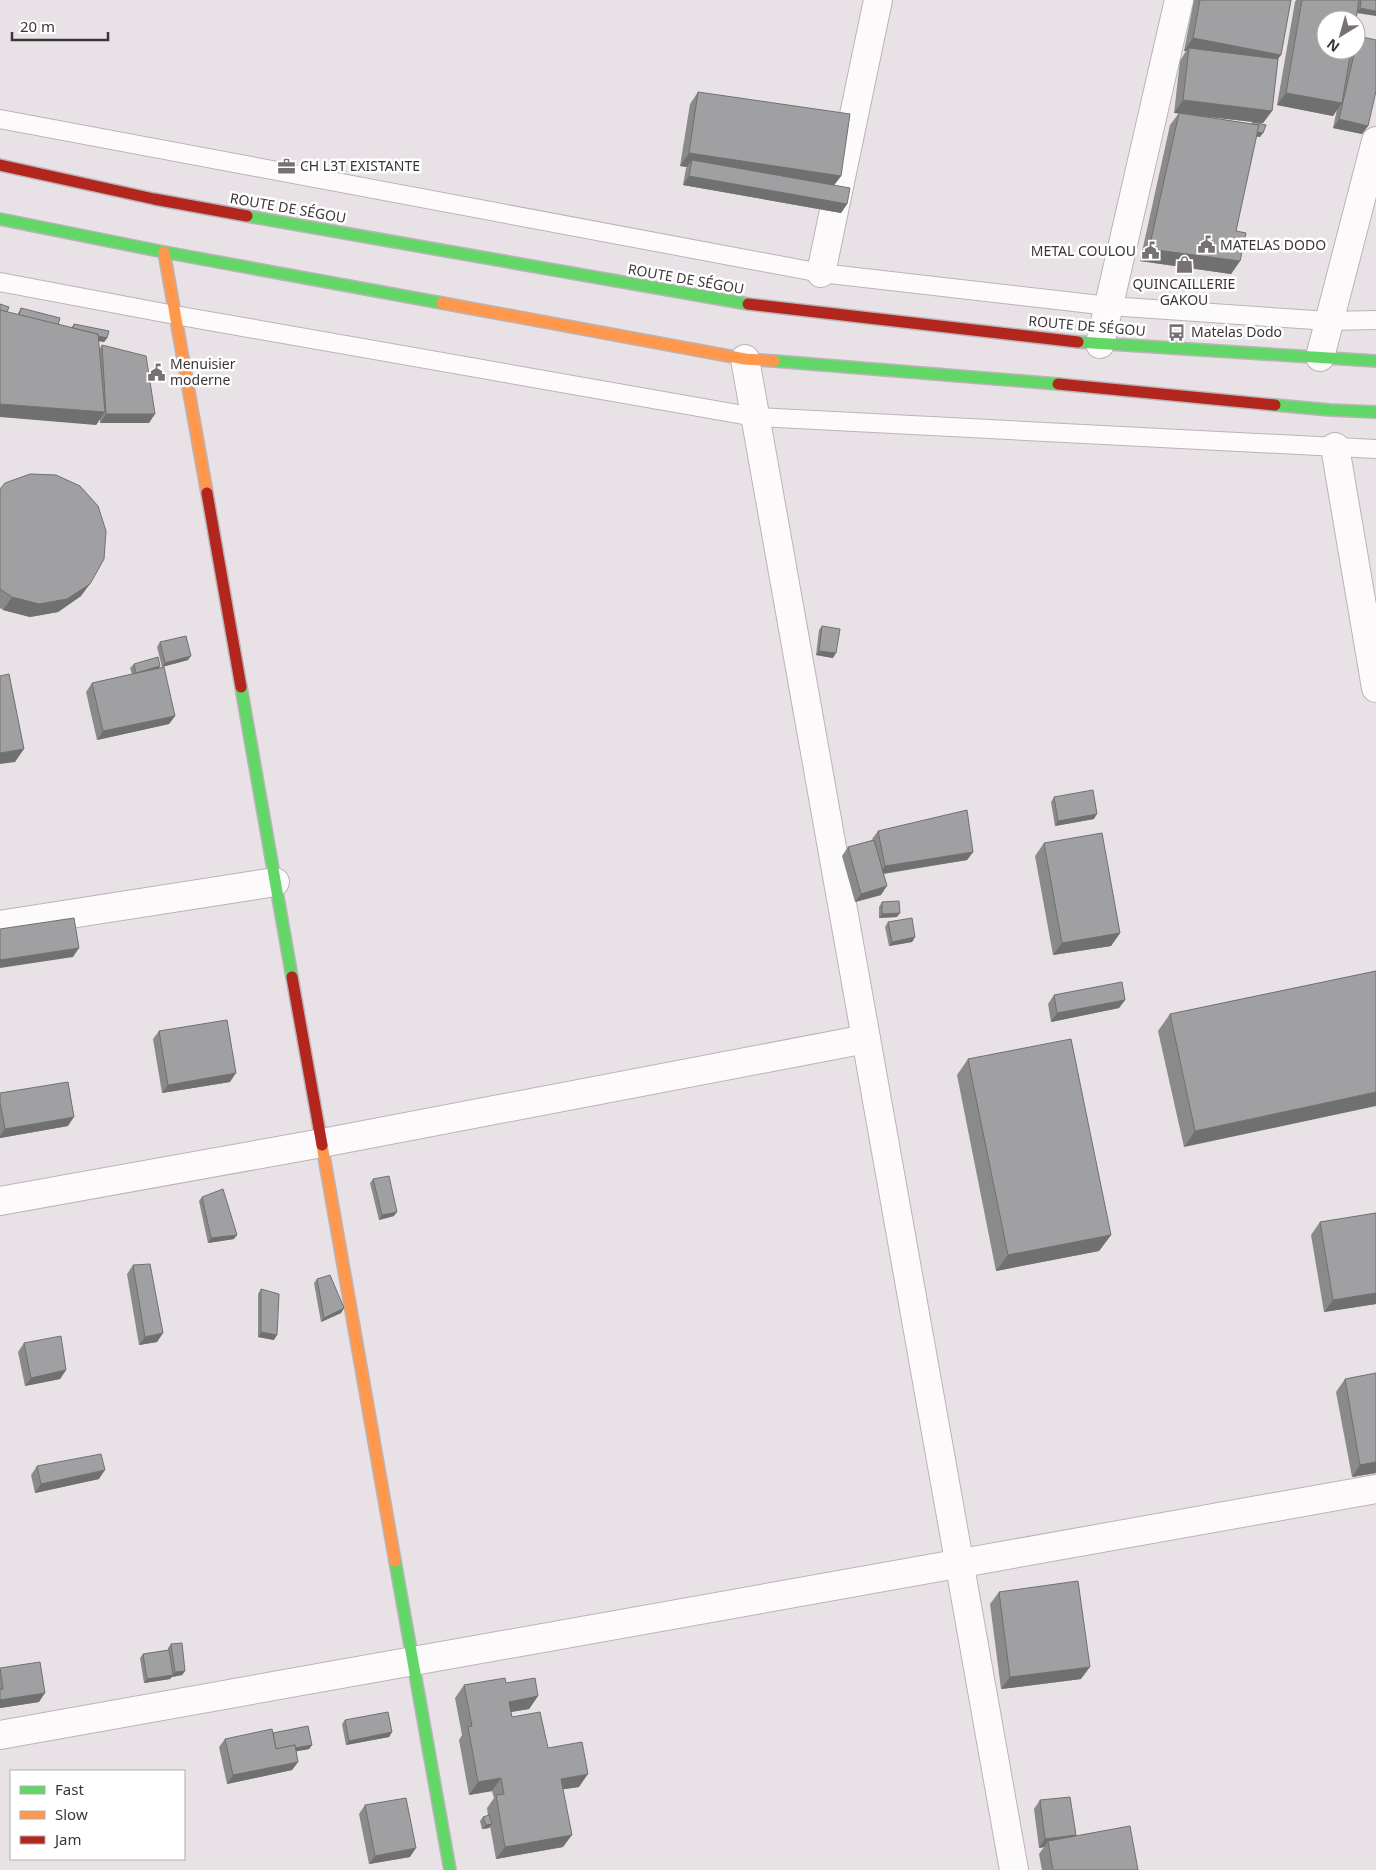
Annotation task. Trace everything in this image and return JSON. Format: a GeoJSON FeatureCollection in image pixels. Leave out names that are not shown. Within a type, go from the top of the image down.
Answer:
{"type":"FeatureCollection","features":[{"type":"Feature","properties":{"kind":"main road","name":"ROUTE DE SÉGOU"},"geometry":{"type":"LineString","coordinates":[[0,165],[154,199],[735,303],[1100,344],[1376,361]]}},
{"type":"Feature","properties":{"kind":"main road"},"geometry":{"type":"LineString","coordinates":[[0,219],[164,252],[745,359],[1092,387],[1330,410],[1376,412]]}},
{"type":"Feature","properties":{"kind":"main road"},"geometry":{"type":"LineString","coordinates":[[164,252],[450,1870]]}},
{"type":"Feature","properties":{"kind":"street"},"geometry":{"type":"LineString","coordinates":[[821,273],[878,0]]}},
{"type":"Feature","properties":{"kind":"street"},"geometry":{"type":"LineString","coordinates":[[1100,344],[1179,0]]}},
{"type":"Feature","properties":{"kind":"street"},"geometry":{"type":"LineString","coordinates":[[1320,357],[1374,155]]}},
{"type":"Feature","properties":{"kind":"street"},"geometry":{"type":"LineString","coordinates":[[745,359],[1014,1870]]}},
{"type":"Feature","properties":{"kind":"street"},"geometry":{"type":"LineString","coordinates":[[1335,447],[1376,688]]}},
{"type":"Feature","properties":{"kind":"street"},"geometry":{"type":"LineString","coordinates":[[0,925],[275,882]]}},
{"type":"Feature","properties":{"kind":"street"},"geometry":{"type":"LineString","coordinates":[[0,1201],[322,1143],[866,1039]]}},
{"type":"Feature","properties":{"kind":"street"},"geometry":{"type":"LineString","coordinates":[[0,1735],[1376,1489]]}},
{"type":"Feature","properties":{"kind":"lane"},"geometry":{"type":"LineString","coordinates":[[0,119],[821,273],[1108,306],[1329,321],[1376,320]]}},
{"type":"Feature","properties":{"kind":"lane"},"geometry":{"type":"LineString","coordinates":[[0,282],[175,315],[755,417],[1376,449]]}},
{"type":"Feature","properties":{"kind":"building"},"geometry":{"type":"Polygon","coordinates":[[[1200,0],[1291,0],[1281,55],[1193,38],[1200,0]]]}},
{"type":"Feature","properties":{"kind":"building"},"geometry":{"type":"Polygon","coordinates":[[[1302,0],[1359,0],[1358,10],[1316,10],[1316,60],[1349,60],[1342,103],[1286,93],[1302,0]]]}},
{"type":"Feature","properties":{"kind":"building"},"geometry":{"type":"Polygon","coordinates":[[[1361,0],[1376,0],[1376,11],[1360,8],[1361,0]]]}},
{"type":"Feature","properties":{"kind":"building"},"geometry":{"type":"Polygon","coordinates":[[[1366,38],[1376,40],[1376,91],[1368,126],[1339,119],[1353,60],[1366,60],[1366,38]]]}},
{"type":"Feature","properties":{"kind":"building"},"geometry":{"type":"Polygon","coordinates":[[[1189,48],[1278,59],[1272,111],[1183,100],[1189,48]]]}},
{"type":"Feature","properties":{"kind":"building"},"geometry":{"type":"Polygon","coordinates":[[[698,92],[850,114],[841,176],[689,153],[698,92]]]}},
{"type":"Feature","properties":{"kind":"building"},"geometry":{"type":"Polygon","coordinates":[[[1179,113],[1259,125],[1236,231],[1246,233],[1240,261],[1149,249],[1179,113]]]}},
{"type":"Feature","properties":{"kind":"building"},"geometry":{"type":"Polygon","coordinates":[[[1253,122],[1266,125],[1263,133],[1257,132],[1259,125],[1252,124],[1253,122]]]}},
{"type":"Feature","properties":{"kind":"building"},"geometry":{"type":"Polygon","coordinates":[[[692,160],[850,188],[847,204],[689,176],[692,160]]]}},
{"type":"Feature","properties":{"kind":"building"},"geometry":{"type":"Polygon","coordinates":[[[0,304],[9,307],[7,312],[0,310],[0,304]]]}},
{"type":"Feature","properties":{"kind":"building"},"geometry":{"type":"Polygon","coordinates":[[[21,308],[60,318],[58,325],[19,315],[21,308]]]}},
{"type":"Feature","properties":{"kind":"building"},"geometry":{"type":"Polygon","coordinates":[[[0,310],[98,334],[105,412],[0,404],[0,310]]]}},
{"type":"Feature","properties":{"kind":"building"},"geometry":{"type":"Polygon","coordinates":[[[74,324],[109,331],[107,338],[73,328],[74,324]]]}},
{"type":"Feature","properties":{"kind":"building"},"geometry":{"type":"Polygon","coordinates":[[[102,345],[146,356],[155,414],[106,414],[102,345]]]}},
{"type":"Feature","properties":{"kind":"building"},"geometry":{"type":"Polygon","coordinates":[[[30,474],[56,475],[80,486],[98,506],[106,531],[104,559],[90,584],[67,599],[39,604],[12,597],[0,589],[0,489],[5,483],[30,474]]]}},
{"type":"Feature","properties":{"kind":"building"},"geometry":{"type":"Polygon","coordinates":[[[822,626],[840,629],[836,653],[819,651],[822,626]]]}},
{"type":"Feature","properties":{"kind":"building"},"geometry":{"type":"Polygon","coordinates":[[[186,636],[191,656],[165,663],[160,642],[186,636]]]}},
{"type":"Feature","properties":{"kind":"building"},"geometry":{"type":"Polygon","coordinates":[[[158,657],[160,666],[136,673],[134,664],[158,657]]]}},
{"type":"Feature","properties":{"kind":"building"},"geometry":{"type":"Polygon","coordinates":[[[164,667],[175,716],[103,731],[92,683],[164,667]]]}},
{"type":"Feature","properties":{"kind":"building"},"geometry":{"type":"Polygon","coordinates":[[[9,674],[24,749],[0,753],[0,676],[9,674]]]}},
{"type":"Feature","properties":{"kind":"building"},"geometry":{"type":"Polygon","coordinates":[[[1093,790],[1097,814],[1058,821],[1054,797],[1093,790]]]}},
{"type":"Feature","properties":{"kind":"building"},"geometry":{"type":"Polygon","coordinates":[[[967,810],[973,852],[885,866],[878,831],[967,810]]]}},
{"type":"Feature","properties":{"kind":"building"},"geometry":{"type":"Polygon","coordinates":[[[1102,833],[1120,933],[1062,943],[1044,843],[1102,833]]]}},
{"type":"Feature","properties":{"kind":"building"},"geometry":{"type":"Polygon","coordinates":[[[874,840],[887,886],[861,894],[848,847],[874,840]]]}},
{"type":"Feature","properties":{"kind":"building"},"geometry":{"type":"Polygon","coordinates":[[[899,901],[900,913],[882,914],[882,902],[899,901]]]}},
{"type":"Feature","properties":{"kind":"building"},"geometry":{"type":"Polygon","coordinates":[[[74,918],[79,948],[0,960],[0,929],[74,918]]]}},
{"type":"Feature","properties":{"kind":"building"},"geometry":{"type":"Polygon","coordinates":[[[912,918],[915,937],[892,942],[888,922],[912,918]]]}},
{"type":"Feature","properties":{"kind":"building"},"geometry":{"type":"Polygon","coordinates":[[[1376,971],[1376,1092],[1195,1131],[1170,1014],[1376,971]]]}},
{"type":"Feature","properties":{"kind":"building"},"geometry":{"type":"Polygon","coordinates":[[[1122,982],[1125,1000],[1057,1013],[1054,995],[1122,982]]]}},
{"type":"Feature","properties":{"kind":"building"},"geometry":{"type":"Polygon","coordinates":[[[227,1020],[236,1073],[168,1085],[159,1031],[227,1020]]]}},
{"type":"Feature","properties":{"kind":"building"},"geometry":{"type":"Polygon","coordinates":[[[1071,1039],[1111,1235],[1008,1255],[968,1059],[1071,1039]]]}},
{"type":"Feature","properties":{"kind":"building"},"geometry":{"type":"Polygon","coordinates":[[[68,1082],[74,1117],[5,1129],[0,1093],[68,1082]]]}},
{"type":"Feature","properties":{"kind":"building"},"geometry":{"type":"Polygon","coordinates":[[[389,1176],[397,1212],[382,1215],[373,1179],[389,1176]]]}},
{"type":"Feature","properties":{"kind":"building"},"geometry":{"type":"Polygon","coordinates":[[[223,1189],[237,1235],[211,1238],[202,1197],[223,1189]]]}},
{"type":"Feature","properties":{"kind":"building"},"geometry":{"type":"Polygon","coordinates":[[[1376,1213],[1376,1293],[1333,1300],[1320,1222],[1376,1213]]]}},
{"type":"Feature","properties":{"kind":"building"},"geometry":{"type":"Polygon","coordinates":[[[150,1264],[163,1333],[145,1337],[133,1265],[150,1264]]]}},
{"type":"Feature","properties":{"kind":"building"},"geometry":{"type":"Polygon","coordinates":[[[330,1275],[344,1308],[324,1318],[317,1279],[330,1275]]]}},
{"type":"Feature","properties":{"kind":"building"},"geometry":{"type":"Polygon","coordinates":[[[261,1289],[279,1294],[277,1335],[261,1332],[261,1289]]]}},
{"type":"Feature","properties":{"kind":"building"},"geometry":{"type":"Polygon","coordinates":[[[61,1336],[66,1370],[31,1378],[24,1343],[61,1336]]]}},
{"type":"Feature","properties":{"kind":"building"},"geometry":{"type":"Polygon","coordinates":[[[1376,1373],[1376,1462],[1360,1465],[1345,1379],[1376,1373]]]}},
{"type":"Feature","properties":{"kind":"building"},"geometry":{"type":"Polygon","coordinates":[[[101,1454],[105,1470],[41,1484],[37,1466],[101,1454]]]}},
{"type":"Feature","properties":{"kind":"building"},"geometry":{"type":"Polygon","coordinates":[[[1078,1581],[1090,1667],[1010,1677],[999,1592],[1078,1581]]]}},
{"type":"Feature","properties":{"kind":"building"},"geometry":{"type":"Polygon","coordinates":[[[182,1643],[185,1671],[175,1672],[171,1644],[182,1643]]]}},
{"type":"Feature","properties":{"kind":"building"},"geometry":{"type":"Polygon","coordinates":[[[169,1650],[173,1675],[147,1679],[143,1654],[169,1650]]]}},
{"type":"Feature","properties":{"kind":"building"},"geometry":{"type":"Polygon","coordinates":[[[40,1662],[45,1693],[0,1700],[0,1689],[3,1689],[0,1668],[40,1662]]]}},
{"type":"Feature","properties":{"kind":"building"},"geometry":{"type":"Polygon","coordinates":[[[505,1678],[506,1683],[535,1678],[538,1696],[509,1702],[512,1717],[540,1712],[548,1748],[582,1742],[588,1774],[561,1779],[572,1835],[505,1847],[496,1795],[504,1794],[501,1778],[478,1782],[468,1727],[472,1726],[464,1685],[505,1678]]]}},
{"type":"Feature","properties":{"kind":"building"},"geometry":{"type":"Polygon","coordinates":[[[388,1712],[392,1732],[349,1741],[345,1720],[388,1712]]]}},
{"type":"Feature","properties":{"kind":"building"},"geometry":{"type":"Polygon","coordinates":[[[308,1726],[312,1745],[295,1748],[295,1745],[276,1749],[273,1733],[308,1726]]]}},
{"type":"Feature","properties":{"kind":"building"},"geometry":{"type":"Polygon","coordinates":[[[272,1729],[276,1749],[295,1745],[298,1762],[233,1775],[225,1739],[272,1729]]]}},
{"type":"Feature","properties":{"kind":"building"},"geometry":{"type":"Polygon","coordinates":[[[1070,1797],[1076,1835],[1045,1839],[1040,1800],[1070,1797]]]}},
{"type":"Feature","properties":{"kind":"building"},"geometry":{"type":"Polygon","coordinates":[[[406,1798],[416,1848],[375,1856],[365,1805],[406,1798]]]}},
{"type":"Feature","properties":{"kind":"building"},"geometry":{"type":"Polygon","coordinates":[[[489,1815],[492,1824],[486,1825],[483,1817],[489,1815]]]}},
{"type":"Feature","properties":{"kind":"building"},"geometry":{"type":"Polygon","coordinates":[[[1130,1826],[1138,1870],[1053,1870],[1048,1841],[1130,1826]]]}},
{"type":"Feature","properties":{"kind":"traffic: fast"},"geometry":{"type":"LineString","coordinates":[[247,216],[748,304]]}},
{"type":"Feature","properties":{"kind":"traffic: fast"},"geometry":{"type":"LineString","coordinates":[[0,219],[164,252],[442,303]]}},
{"type":"Feature","properties":{"kind":"traffic: fast"},"geometry":{"type":"LineString","coordinates":[[1078,342],[1376,361]]}},
{"type":"Feature","properties":{"kind":"traffic: fast"},"geometry":{"type":"LineString","coordinates":[[774,361],[1058,384]]}},
{"type":"Feature","properties":{"kind":"traffic: fast"},"geometry":{"type":"LineString","coordinates":[[1275,405],[1376,412]]}},
{"type":"Feature","properties":{"kind":"traffic: fast"},"geometry":{"type":"LineString","coordinates":[[241,687],[292,977]]}},
{"type":"Feature","properties":{"kind":"traffic: fast"},"geometry":{"type":"LineString","coordinates":[[395,1561],[450,1870]]}},
{"type":"Feature","properties":{"kind":"traffic: slow"},"geometry":{"type":"LineString","coordinates":[[164,252],[207,493]]}},
{"type":"Feature","properties":{"kind":"traffic: slow"},"geometry":{"type":"LineString","coordinates":[[442,303],[745,359],[774,361]]}},
{"type":"Feature","properties":{"kind":"traffic: slow"},"geometry":{"type":"LineString","coordinates":[[322,1145],[395,1561]]}},
{"type":"Feature","properties":{"kind":"traffic: jam"},"geometry":{"type":"LineString","coordinates":[[0,165],[154,199],[247,216]]}},
{"type":"Feature","properties":{"kind":"traffic: jam"},"geometry":{"type":"LineString","coordinates":[[748,304],[1078,342]]}},
{"type":"Feature","properties":{"kind":"traffic: jam"},"geometry":{"type":"LineString","coordinates":[[1058,384],[1275,405]]}},
{"type":"Feature","properties":{"kind":"traffic: jam"},"geometry":{"type":"LineString","coordinates":[[207,493],[241,687]]}},
{"type":"Feature","properties":{"kind":"traffic: jam"},"geometry":{"type":"LineString","coordinates":[[292,977],[322,1145]]}},
{"type":"Feature","properties":{"kind":"place","name":"CH L3T EXISTANTE"},"geometry":{"type":"Point","coordinates":[286,166]}},
{"type":"Feature","properties":{"kind":"place","name":"MATELAS DODO"},"geometry":{"type":"Point","coordinates":[1206,245]}},
{"type":"Feature","properties":{"kind":"place","name":"METAL COULOU"},"geometry":{"type":"Point","coordinates":[1150,251]}},
{"type":"Feature","properties":{"kind":"place","name":"QUINCAILLERIE GAKOU"},"geometry":{"type":"Point","coordinates":[1184,264]}},
{"type":"Feature","properties":{"kind":"place","name":"Matelas Dodo"},"geometry":{"type":"Point","coordinates":[1177,332]}},
{"type":"Feature","properties":{"kind":"place","name":"Menuisier moderne"},"geometry":{"type":"Point","coordinates":[156,372]}}]}
